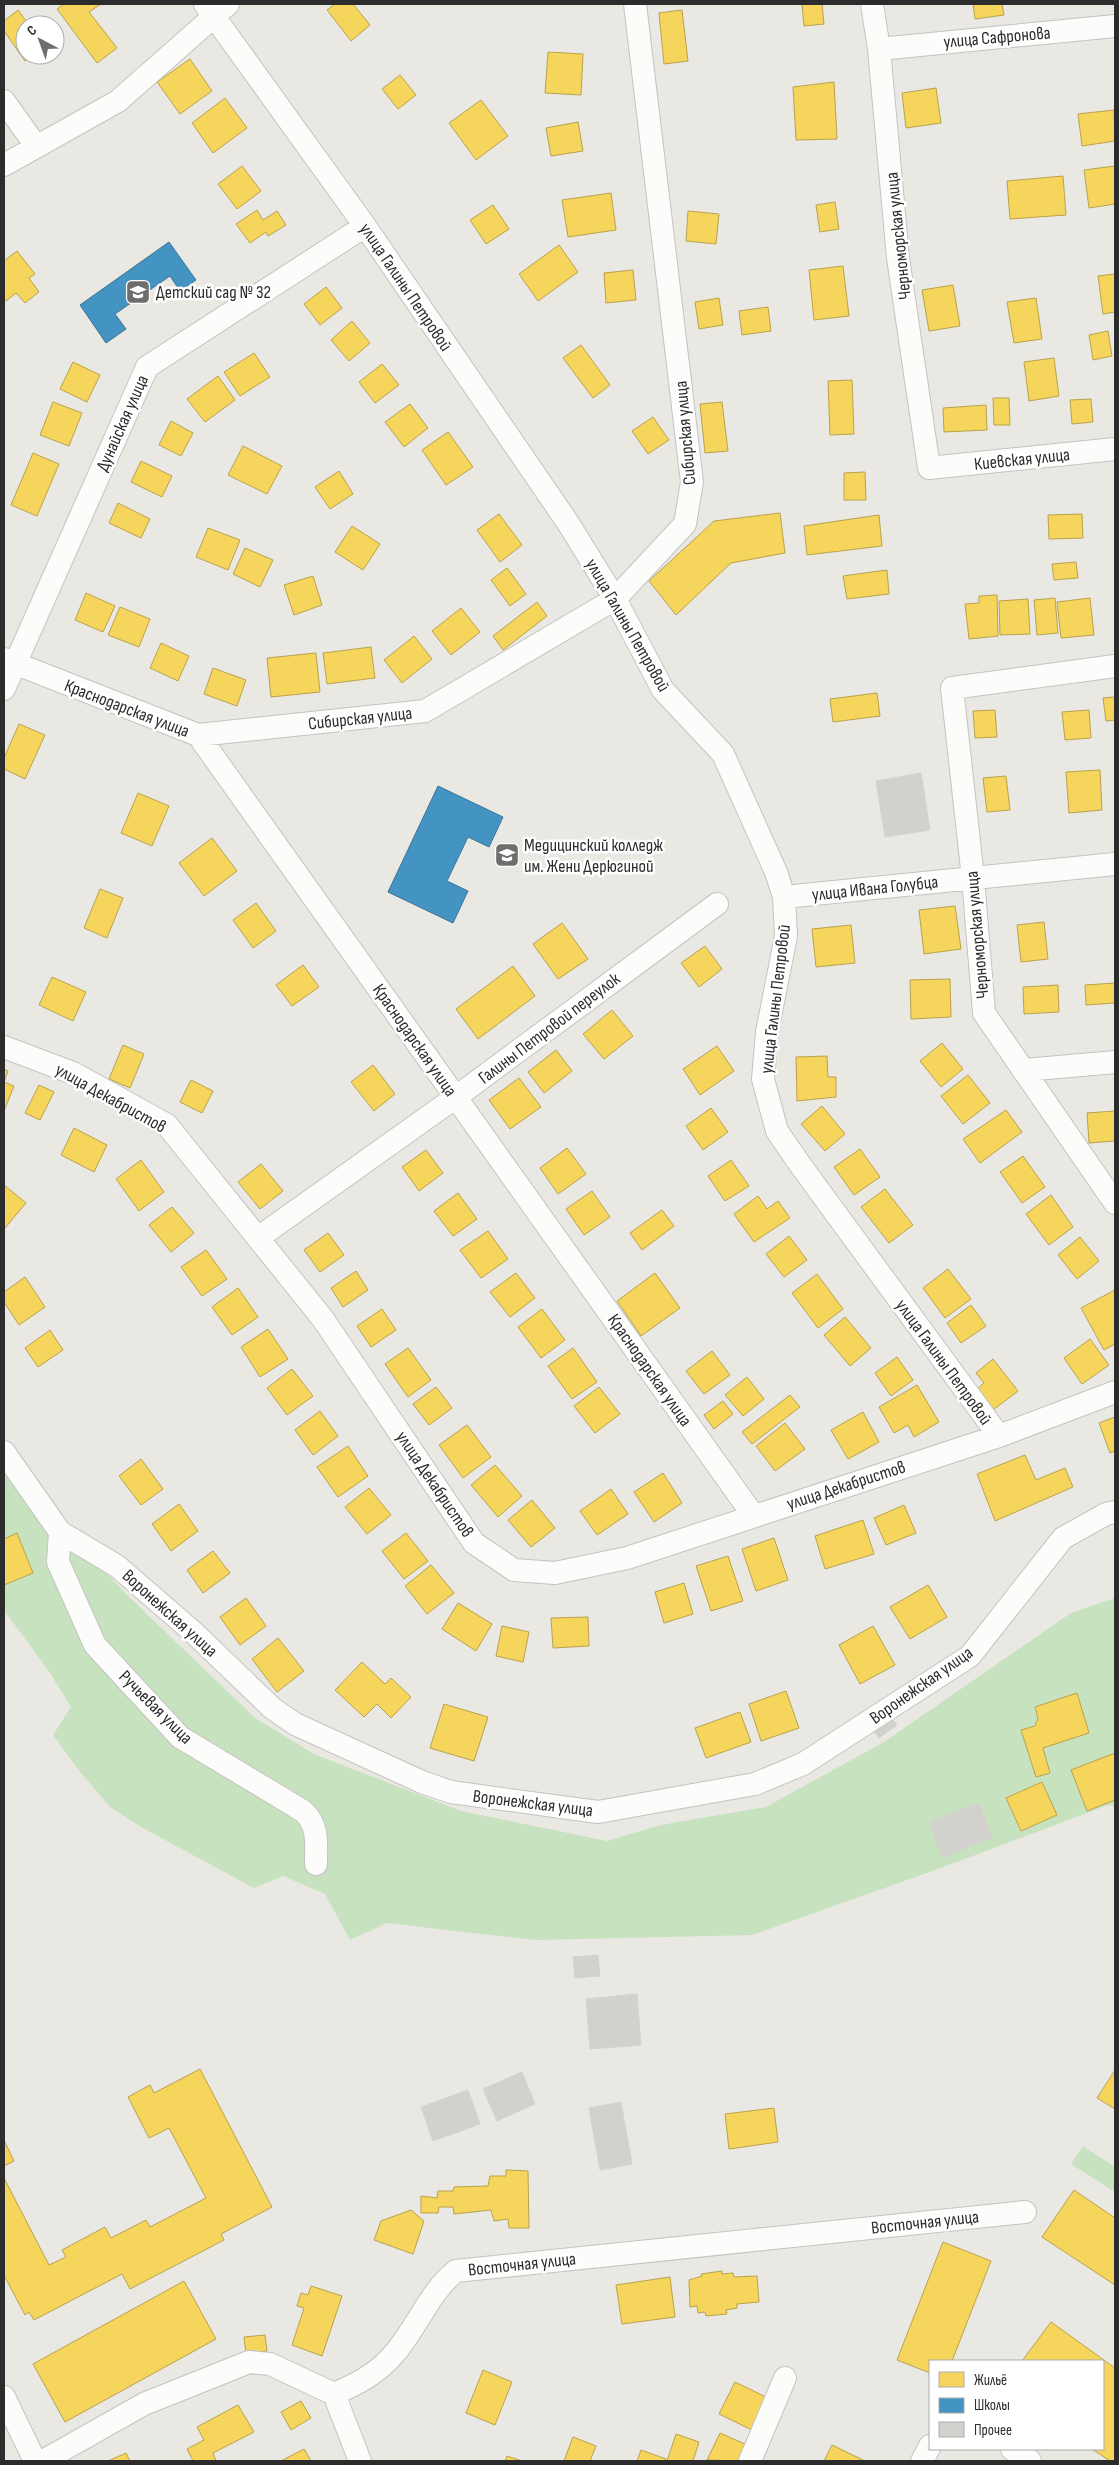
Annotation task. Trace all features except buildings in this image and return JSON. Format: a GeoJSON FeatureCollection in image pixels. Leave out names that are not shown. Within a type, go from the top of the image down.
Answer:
{"type":"FeatureCollection","features":[{"type":"Feature","properties":{"kind":"street","name":"Сибирская улица"},"geometry":{"type":"LineString","coordinates":[[198,735],[425,712],[615,599],[685,524],[692,482],[635,4]]}},
{"type":"Feature","properties":{"kind":"street","name":"Черноморская улица"},"geometry":{"type":"LineString","coordinates":[[872,4],[879,49],[898,258],[930,468]]}},
{"type":"Feature","properties":{"kind":"street","name":"улица Галины Петровой"},"geometry":{"type":"LineString","coordinates":[[215,8],[568,523],[615,599],[663,690],[723,754],[776,872],[784,897],[786,936],[767,1032],[764,1080],[777,1131],[999,1436]]}},
{"type":"Feature","properties":{"kind":"street"},"geometry":{"type":"LineString","coordinates":[[4,165],[118,101],[215,8]]}},
{"type":"Feature","properties":{"kind":"street","name":"улица Сафронова"},"geometry":{"type":"LineString","coordinates":[[879,49],[1115,26]]}},
{"type":"Feature","properties":{"kind":"street"},"geometry":{"type":"LineString","coordinates":[[4,100],[36,146]]}},
{"type":"Feature","properties":{"kind":"street","name":"Дунайская улица"},"geometry":{"type":"LineString","coordinates":[[4,689],[9,661],[147,367],[365,226]]}},
{"type":"Feature","properties":{"kind":"street","name":"Киевская улица"},"geometry":{"type":"LineString","coordinates":[[930,468],[1115,449]]}},
{"type":"Feature","properties":{"kind":"street","name":"Краснодарская улица"},"geometry":{"type":"LineString","coordinates":[[9,661],[198,735],[753,1515]]}},
{"type":"Feature","properties":{"kind":"street","name":"Черноморская улица"},"geometry":{"type":"LineString","coordinates":[[1115,666],[952,688],[973,878],[984,1013],[1115,1203]]}},
{"type":"Feature","properties":{"kind":"street","name":"улица Ивана Голубца"},"geometry":{"type":"LineString","coordinates":[[784,897],[1115,864]]}},
{"type":"Feature","properties":{"kind":"street","name":"Галины Петровой переулок"},"geometry":{"type":"LineString","coordinates":[[258,1238],[456,1097],[717,904]]}},
{"type":"Feature","properties":{"kind":"street","name":"улица Декабристов"},"geometry":{"type":"LineString","coordinates":[[4,1047],[73,1073],[167,1126],[323,1319],[474,1543],[514,1570],[555,1573],[627,1558],[753,1515],[999,1436],[1115,1392]]}},
{"type":"Feature","properties":{"kind":"street"},"geometry":{"type":"LineString","coordinates":[[1025,1070],[1115,1062]]}},
{"type":"Feature","properties":{"kind":"street","name":"Воронежская улица"},"geometry":{"type":"LineString","coordinates":[[4,1452],[60,1532],[117,1566],[192,1631],[272,1708],[296,1724],[422,1782],[452,1792],[598,1812],[755,1784],[803,1764],[970,1656],[1063,1538],[1106,1514],[1115,1512]]}},
{"type":"Feature","properties":{"kind":"street","name":"Ручьевая улица"},"geometry":{"type":"LineString","coordinates":[[60,1532],[58,1562],[95,1645],[180,1737],[303,1811],[311,1818],[315,1828],[316,1864]]}},
{"type":"Feature","properties":{"kind":"street","name":"Восточная улица"},"geometry":{"type":"LineString","coordinates":[[334,2394],[365,2381],[394,2354],[444,2280],[456,2271],[1025,2212]]}},
{"type":"Feature","properties":{"kind":"street"},"geometry":{"type":"LineString","coordinates":[[43,2461],[144,2404],[249,2362],[270,2364],[334,2394],[360,2461]]}},
{"type":"Feature","properties":{"kind":"street"},"geometry":{"type":"LineString","coordinates":[[750,2461],[785,2378]]}},
{"type":"Feature","properties":{"kind":"street"},"geometry":{"type":"LineString","coordinates":[[4,2397],[36,2461]]}},
{"type":"Feature","properties":{"kind":"street"},"geometry":{"type":"LineString","coordinates":[[922,2461],[929,2448]]}},
{"type":"Feature","properties":{"kind":"street"},"geometry":{"type":"LineString","coordinates":[[1014,2450],[1030,2461]]}},
{"type":"Feature","properties":{"kind":"green space"},"geometry":{"type":"Polygon","coordinates":[[[4,1465],[126,1594],[255,1718],[314,1754],[461,1811],[607,1841],[661,1825],[766,1807],[884,1742],[1071,1613],[1115,1598],[1115,1806],[1108,1805],[938,1869],[752,1935],[535,1940],[387,1923],[350,1940],[325,1894],[283,1876],[254,1888],[141,1827],[110,1807],[81,1773],[53,1735],[71,1707],[50,1673],[4,1610],[4,1465]]]}},
{"type":"Feature","properties":{"kind":"green space"},"geometry":{"type":"Polygon","coordinates":[[[1083,2146],[1115,2167],[1115,2192],[1071,2164],[1083,2146]]]}},
{"type":"Feature","properties":{"kind":"place","name":"Детский сад № 32"},"geometry":{"type":"Point","coordinates":[138,292]}},
{"type":"Feature","properties":{"kind":"place","name":"Медицинский колледж им. Жени Дерюгиной"},"geometry":{"type":"Point","coordinates":[507,855]}}]}
